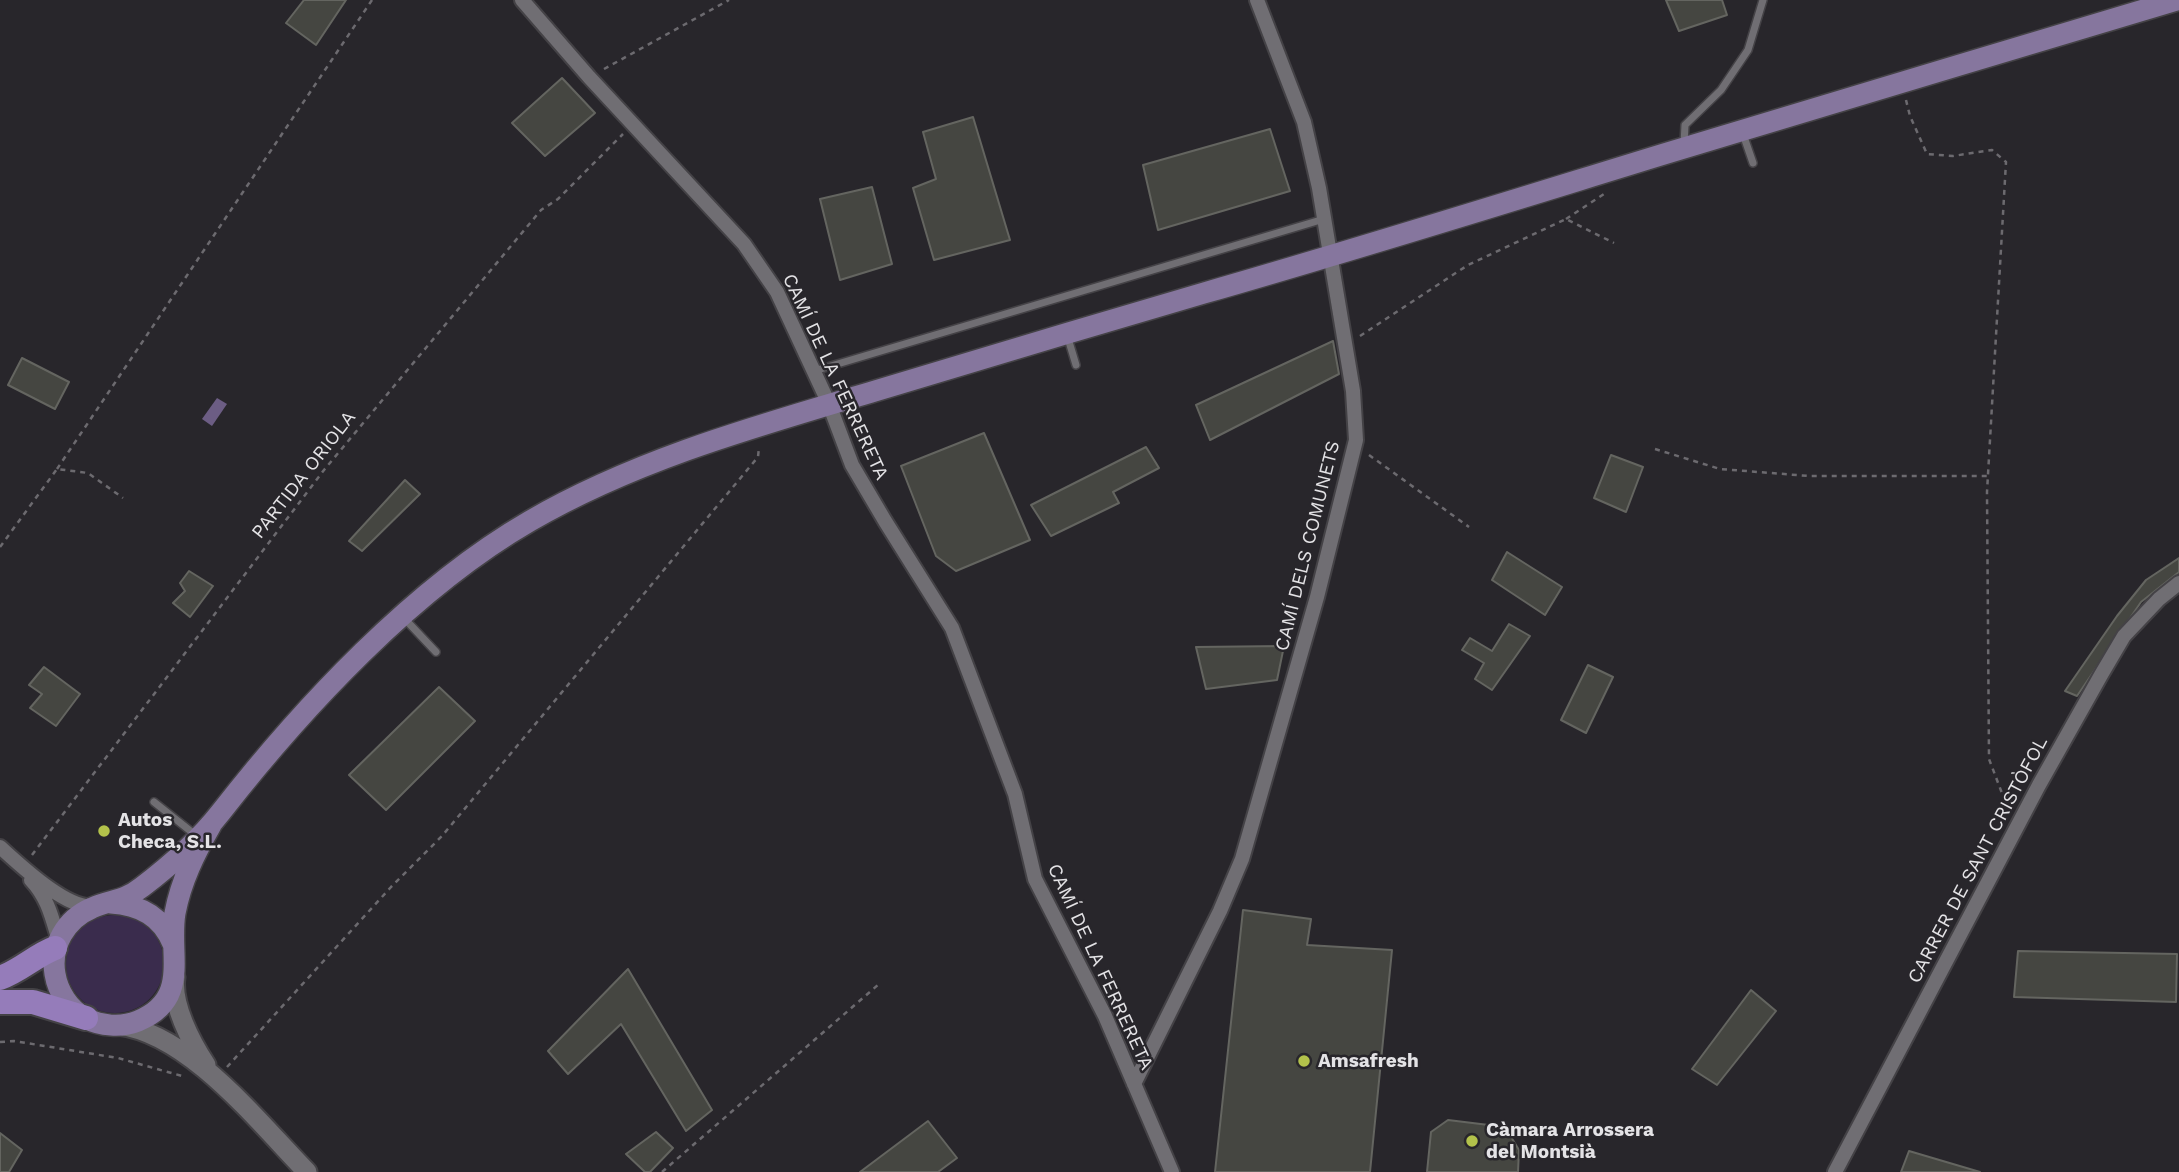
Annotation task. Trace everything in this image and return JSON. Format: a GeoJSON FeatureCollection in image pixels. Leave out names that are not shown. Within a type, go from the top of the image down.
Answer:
{"type":"FeatureCollection","features":[{"type":"Feature","properties":{"kind":"highway"},"geometry":{"type":"LineString","coordinates":[[0,978],[24,967],[57,944]]}},
{"type":"Feature","properties":{"kind":"highway"},"geometry":{"type":"LineString","coordinates":[[0,1002],[33,1002],[86,1018]]}},
{"type":"Feature","properties":{"kind":"main road"},"geometry":{"type":"LineString","coordinates":[[205,831],[181,889],[174,920],[175,976],[170,990],[157,1009],[136,1021],[118,1025],[107,1025],[86,1018],[74,1010],[61,993],[54,971],[57,944],[70,923],[78,915],[137,892],[205,831],[276,746],[340,676],[403,617],[479,555],[524,525],[569,500],[652,461],[756,426],[2177,0]]}},
{"type":"Feature","properties":{"kind":"main road"},"geometry":{"type":"LineString","coordinates":[[104,904],[128,904],[147,912],[164,928],[174,946]]}},
{"type":"Feature","properties":{"kind":"street","name":"CAMÍ DE LA FERRERETA"},"geometry":{"type":"LineString","coordinates":[[522,0],[589,78],[744,243],[776,292],[829,404],[852,465],[952,628],[1015,794],[1035,879],[1105,1016],[1172,1172]]}},
{"type":"Feature","properties":{"kind":"street","name":"CAMÍ DELS COMUNETS"},"geometry":{"type":"LineString","coordinates":[[1134,1083],[1220,911],[1242,859],[1317,597],[1355,444],[1353,391],[1332,254],[1304,122],[1257,0]]}},
{"type":"Feature","properties":{"kind":"street","name":"CARRER DE SANT CRISTÒFOL"},"geometry":{"type":"LineString","coordinates":[[1835,1172],[2016,828],[2124,636],[2179,583]]}},
{"type":"Feature","properties":{"kind":"street"},"geometry":{"type":"LineString","coordinates":[[3,850],[64,897],[87,907],[104,904]]}},
{"type":"Feature","properties":{"kind":"street"},"geometry":{"type":"LineString","coordinates":[[3,850],[42,894],[52,914],[57,944]]}},
{"type":"Feature","properties":{"kind":"street"},"geometry":{"type":"LineString","coordinates":[[175,976],[173,989],[176,1002],[191,1040],[220,1083]]}},
{"type":"Feature","properties":{"kind":"street"},"geometry":{"type":"LineString","coordinates":[[118,1025],[137,1027],[190,1057],[220,1083],[307,1172]]}},
{"type":"Feature","properties":{"kind":"lane"},"geometry":{"type":"LineString","coordinates":[[1684,148],[1685,125],[1721,90],[1748,50],[1763,0]]}},
{"type":"Feature","properties":{"kind":"lane"},"geometry":{"type":"LineString","coordinates":[[1742,131],[1753,163]]}},
{"type":"Feature","properties":{"kind":"lane"},"geometry":{"type":"LineString","coordinates":[[813,372],[1324,219]]}},
{"type":"Feature","properties":{"kind":"lane"},"geometry":{"type":"LineString","coordinates":[[1067,333],[1076,365]]}},
{"type":"Feature","properties":{"kind":"lane"},"geometry":{"type":"LineString","coordinates":[[403,617],[436,652]]}},
{"type":"Feature","properties":{"kind":"lane"},"geometry":{"type":"LineString","coordinates":[[154,802],[205,831]]}},
{"type":"Feature","properties":{"kind":"path"},"geometry":{"type":"LineString","coordinates":[[0,547],[57,469],[373,0]]}},
{"type":"Feature","properties":{"kind":"path"},"geometry":{"type":"LineString","coordinates":[[589,78],[729,0]]}},
{"type":"Feature","properties":{"kind":"path"},"geometry":{"type":"LineString","coordinates":[[1902,83],[1910,116],[1927,155],[1953,156],[1992,150],[2006,162],[1988,476],[1989,760],[2016,828]]}},
{"type":"Feature","properties":{"kind":"path","name":"PARTIDA ORIOLA"},"geometry":{"type":"LineString","coordinates":[[23,866],[324,470],[541,210],[558,199],[633,124]]}},
{"type":"Feature","properties":{"kind":"path"},"geometry":{"type":"LineString","coordinates":[[1346,346],[1468,265],[1566,219],[1607,194],[1608,171]]}},
{"type":"Feature","properties":{"kind":"path"},"geometry":{"type":"LineString","coordinates":[[1566,219],[1614,243]]}},
{"type":"Feature","properties":{"kind":"path"},"geometry":{"type":"LineString","coordinates":[[220,1083],[391,887],[442,836],[725,498],[758,457],[760,439],[756,426]]}},
{"type":"Feature","properties":{"kind":"path"},"geometry":{"type":"LineString","coordinates":[[1355,444],[1469,527]]}},
{"type":"Feature","properties":{"kind":"path"},"geometry":{"type":"LineString","coordinates":[[1655,449],[1720,469],[1810,476],[1988,476]]}},
{"type":"Feature","properties":{"kind":"path"},"geometry":{"type":"LineString","coordinates":[[57,469],[89,473],[123,498]]}},
{"type":"Feature","properties":{"kind":"path"},"geometry":{"type":"LineString","coordinates":[[662,1172],[879,984]]}},
{"type":"Feature","properties":{"kind":"path"},"geometry":{"type":"LineString","coordinates":[[0,1042],[14,1041],[118,1058],[184,1076]]}},
{"type":"Feature","properties":{"kind":"shaded area"},"geometry":{"type":"Polygon","coordinates":[[[217,398],[227,404],[212,426],[202,419],[217,398]]]}},
{"type":"Feature","properties":{"kind":"shaded area"},"geometry":{"type":"Polygon","coordinates":[[[115,915],[134,919],[150,929],[160,945],[164,964],[160,983],[150,999],[134,1009],[115,1013],[96,1009],[80,999],[70,983],[66,964],[70,945],[80,929],[96,919],[115,915]]]}},
{"type":"Feature","properties":{"kind":"building"},"geometry":{"type":"Polygon","coordinates":[[[304,0],[346,0],[316,45],[286,23],[304,0]]]}},
{"type":"Feature","properties":{"kind":"building"},"geometry":{"type":"Polygon","coordinates":[[[1666,0],[1722,0],[1727,15],[1679,31],[1666,0]]]}},
{"type":"Feature","properties":{"kind":"building"},"geometry":{"type":"Polygon","coordinates":[[[562,78],[595,113],[545,156],[512,123],[562,78]]]}},
{"type":"Feature","properties":{"kind":"building"},"geometry":{"type":"Polygon","coordinates":[[[973,117],[1010,240],[934,260],[913,188],[936,179],[923,132],[973,117]]]}},
{"type":"Feature","properties":{"kind":"building"},"geometry":{"type":"Polygon","coordinates":[[[1270,129],[1290,191],[1158,230],[1143,165],[1270,129]]]}},
{"type":"Feature","properties":{"kind":"building"},"geometry":{"type":"Polygon","coordinates":[[[872,187],[892,264],[840,280],[820,199],[872,187]]]}},
{"type":"Feature","properties":{"kind":"building"},"geometry":{"type":"Polygon","coordinates":[[[1333,341],[1339,374],[1210,440],[1196,405],[1333,341]]]}},
{"type":"Feature","properties":{"kind":"building"},"geometry":{"type":"Polygon","coordinates":[[[22,358],[69,382],[55,409],[8,385],[22,358]]]}},
{"type":"Feature","properties":{"kind":"building"},"geometry":{"type":"Polygon","coordinates":[[[984,433],[1030,540],[956,571],[936,556],[901,466],[984,433]]]}},
{"type":"Feature","properties":{"kind":"building"},"geometry":{"type":"Polygon","coordinates":[[[1146,447],[1159,468],[1113,492],[1119,503],[1051,536],[1031,505],[1146,447]]]}},
{"type":"Feature","properties":{"kind":"building"},"geometry":{"type":"Polygon","coordinates":[[[1611,455],[1643,467],[1626,512],[1594,498],[1611,455]]]}},
{"type":"Feature","properties":{"kind":"building"},"geometry":{"type":"Polygon","coordinates":[[[405,480],[420,494],[362,551],[349,541],[405,480]]]}},
{"type":"Feature","properties":{"kind":"building"},"geometry":{"type":"Polygon","coordinates":[[[1507,552],[1562,587],[1545,615],[1492,580],[1507,552]]]}},
{"type":"Feature","properties":{"kind":"building"},"geometry":{"type":"Polygon","coordinates":[[[2179,558],[2179,572],[2141,602],[2077,696],[2065,691],[2117,616],[2146,580],[2179,558]]]}},
{"type":"Feature","properties":{"kind":"building"},"geometry":{"type":"Polygon","coordinates":[[[189,571],[213,586],[190,617],[173,603],[185,591],[180,583],[189,571]]]}},
{"type":"Feature","properties":{"kind":"building"},"geometry":{"type":"Polygon","coordinates":[[[1509,624],[1530,636],[1492,690],[1475,679],[1484,663],[1462,650],[1470,638],[1492,651],[1509,624]]]}},
{"type":"Feature","properties":{"kind":"building"},"geometry":{"type":"Polygon","coordinates":[[[1284,646],[1277,680],[1206,689],[1196,647],[1284,646]]]}},
{"type":"Feature","properties":{"kind":"building"},"geometry":{"type":"Polygon","coordinates":[[[1588,665],[1613,677],[1586,733],[1561,720],[1588,665]]]}},
{"type":"Feature","properties":{"kind":"building"},"geometry":{"type":"Polygon","coordinates":[[[44,667],[80,694],[56,726],[30,708],[42,694],[29,685],[44,667]]]}},
{"type":"Feature","properties":{"kind":"building"},"geometry":{"type":"Polygon","coordinates":[[[439,687],[475,721],[386,810],[349,775],[439,687]]]}},
{"type":"Feature","properties":{"kind":"building","name":"Amsafresh"},"geometry":{"type":"Polygon","coordinates":[[[1243,910],[1311,919],[1307,945],[1392,950],[1370,1172],[1215,1172],[1243,910]]]}},
{"type":"Feature","properties":{"kind":"building"},"geometry":{"type":"Polygon","coordinates":[[[2018,951],[2177,954],[2176,1002],[2014,997],[2018,951]]]}},
{"type":"Feature","properties":{"kind":"building"},"geometry":{"type":"Polygon","coordinates":[[[628,969],[712,1110],[686,1131],[621,1024],[568,1074],[548,1051],[628,969]]]}},
{"type":"Feature","properties":{"kind":"building"},"geometry":{"type":"Polygon","coordinates":[[[1751,990],[1776,1011],[1717,1085],[1692,1069],[1751,990]]]}},
{"type":"Feature","properties":{"kind":"building","name":"Càmara Arrossera del Montsià"},"geometry":{"type":"Polygon","coordinates":[[[1448,1120],[1505,1127],[1519,1150],[1518,1172],[1427,1172],[1431,1132],[1448,1120]]]}},
{"type":"Feature","properties":{"kind":"building"},"geometry":{"type":"Polygon","coordinates":[[[928,1121],[957,1158],[938,1172],[860,1172],[928,1121]]]}},
{"type":"Feature","properties":{"kind":"building"},"geometry":{"type":"Polygon","coordinates":[[[656,1132],[673,1148],[650,1172],[645,1172],[626,1154],[656,1132]]]}},
{"type":"Feature","properties":{"kind":"building"},"geometry":{"type":"Polygon","coordinates":[[[0,1133],[22,1150],[9,1172],[0,1172],[0,1133]]]}},
{"type":"Feature","properties":{"kind":"building"},"geometry":{"type":"Polygon","coordinates":[[[1909,1151],[1980,1172],[1901,1172],[1909,1151]]]}},
{"type":"Feature","properties":{"kind":"place","name":"Autos Checa, S.L."},"geometry":{"type":"Point","coordinates":[104,831]}},
{"type":"Feature","properties":{"kind":"place","name":"Amsafresh"},"geometry":{"type":"Point","coordinates":[1304,1061]}},
{"type":"Feature","properties":{"kind":"place","name":"Càmara Arrossera del Montsià"},"geometry":{"type":"Point","coordinates":[1472,1141]}}]}
